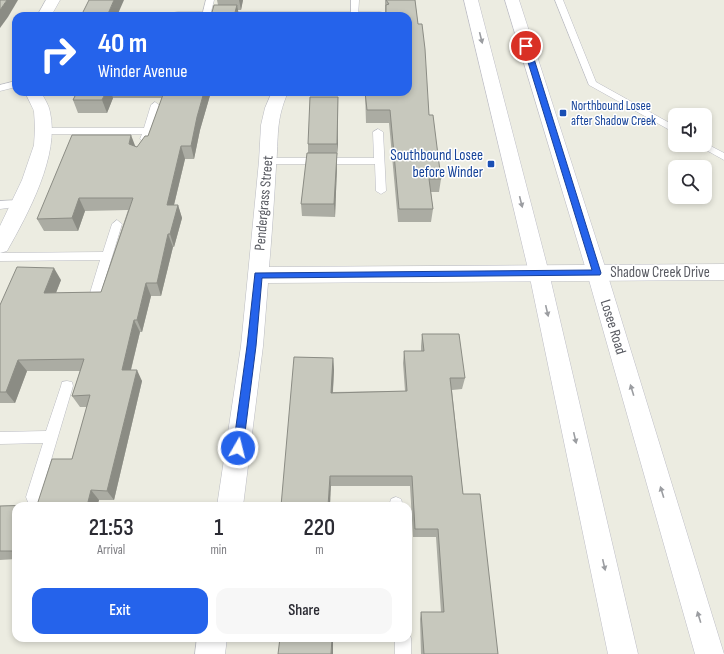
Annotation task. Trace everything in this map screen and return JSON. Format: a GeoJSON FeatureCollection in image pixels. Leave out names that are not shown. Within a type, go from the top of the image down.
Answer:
{"type":"FeatureCollection","features":[{"type":"Feature","properties":{"kind":"main road"},"geometry":{"type":"LineString","coordinates":[[46,12],[52,0]]}},
{"type":"Feature","properties":{"kind":"main road"},"geometry":{"type":"LineString","coordinates":[[471,0],[539,273],[623,654]]}},
{"type":"Feature","properties":{"kind":"main road","name":"Losee Road"},"geometry":{"type":"LineString","coordinates":[[512,0],[597,273],[710,654]]}},
{"type":"Feature","properties":{"kind":"main road"},"geometry":{"type":"LineString","coordinates":[[0,246],[39,162],[44,144],[42,110],[35,96]]}},
{"type":"Feature","properties":{"kind":"main road","name":"Pendergrass Street"},"geometry":{"type":"LineString","coordinates":[[231,502],[252,346],[268,161],[269,126],[273,108],[278,96]]}},
{"type":"Feature","properties":{"kind":"main road","name":"Shadow Creek Drive"},"geometry":{"type":"LineString","coordinates":[[258,275],[724,272]]}},
{"type":"Feature","properties":{"kind":"main road"},"geometry":{"type":"LineString","coordinates":[[210,654],[212,642]]}},
{"type":"Feature","properties":{"kind":"lane"},"geometry":{"type":"LineString","coordinates":[[207,12],[210,0]]}},
{"type":"Feature","properties":{"kind":"lane"},"geometry":{"type":"LineString","coordinates":[[355,12],[356,0]]}},
{"type":"Feature","properties":{"kind":"lane"},"geometry":{"type":"LineString","coordinates":[[559,0],[592,83],[668,126]]}},
{"type":"Feature","properties":{"kind":"lane"},"geometry":{"type":"LineString","coordinates":[[0,88],[12,85]]}},
{"type":"Feature","properties":{"kind":"lane"},"geometry":{"type":"LineString","coordinates":[[142,150],[155,105]]}},
{"type":"Feature","properties":{"kind":"lane"},"geometry":{"type":"LineString","coordinates":[[44,131],[148,131]]}},
{"type":"Feature","properties":{"kind":"lane"},"geometry":{"type":"LineString","coordinates":[[378,132],[381,191]]}},
{"type":"Feature","properties":{"kind":"lane"},"geometry":{"type":"LineString","coordinates":[[712,150],[724,157]]}},
{"type":"Feature","properties":{"kind":"lane"},"geometry":{"type":"LineString","coordinates":[[268,161],[379,161]]}},
{"type":"Feature","properties":{"kind":"lane"},"geometry":{"type":"LineString","coordinates":[[0,205],[19,204]]}},
{"type":"Feature","properties":{"kind":"lane"},"geometry":{"type":"LineString","coordinates":[[96,293],[117,224]]}},
{"type":"Feature","properties":{"kind":"lane"},"geometry":{"type":"LineString","coordinates":[[0,257],[108,256]]}},
{"type":"Feature","properties":{"kind":"lane"},"geometry":{"type":"LineString","coordinates":[[33,497],[67,386]]}},
{"type":"Feature","properties":{"kind":"lane"},"geometry":{"type":"LineString","coordinates":[[0,438],[52,437]]}},
{"type":"Feature","properties":{"kind":"building"},"geometry":{"type":"Polygon","coordinates":[[[0,0],[7,0],[0,10],[0,0]]]}},
{"type":"Feature","properties":{"kind":"building"},"geometry":{"type":"Polygon","coordinates":[[[89,0],[114,0],[109,12],[83,12],[89,0]]]}},
{"type":"Feature","properties":{"kind":"building"},"geometry":{"type":"Polygon","coordinates":[[[386,0],[415,0],[418,24],[422,24],[429,115],[433,115],[441,179],[429,179],[433,209],[399,209],[390,110],[367,110],[365,96],[412,96],[412,12],[386,12],[386,5],[389,4],[386,0]]]}},
{"type":"Feature","properties":{"kind":"building"},"geometry":{"type":"Polygon","coordinates":[[[214,5],[237,5],[235,12],[212,12],[214,5]]]}},
{"type":"Feature","properties":{"kind":"building"},"geometry":{"type":"Polygon","coordinates":[[[75,96],[104,96],[102,100],[73,100],[75,96]]]}},
{"type":"Feature","properties":{"kind":"building"},"geometry":{"type":"Polygon","coordinates":[[[163,96],[203,96],[191,146],[181,146],[167,205],[178,205],[170,234],[168,234],[157,283],[146,283],[137,320],[134,320],[122,370],[137,370],[107,491],[91,490],[88,502],[38,502],[52,459],[72,459],[90,395],[72,396],[84,359],[18,360],[6,392],[0,392],[0,305],[17,267],[54,268],[44,293],[101,292],[133,198],[79,198],[72,218],[37,219],[72,135],[131,135],[129,144],[137,147],[145,136],[148,136],[163,96]]]}},
{"type":"Feature","properties":{"kind":"building"},"geometry":{"type":"Polygon","coordinates":[[[310,97],[338,97],[337,144],[308,144],[310,97]]]}},
{"type":"Feature","properties":{"kind":"building"},"geometry":{"type":"Polygon","coordinates":[[[307,153],[337,153],[334,204],[301,204],[307,153]]]}},
{"type":"Feature","properties":{"kind":"building"},"geometry":{"type":"Polygon","coordinates":[[[422,334],[459,334],[465,378],[450,378],[463,494],[480,494],[498,654],[424,654],[421,612],[444,612],[438,529],[415,529],[412,476],[330,476],[328,502],[281,502],[294,357],[333,358],[331,393],[407,391],[404,351],[424,351],[422,334]]]}},
{"type":"Feature","properties":{"kind":"building"},"geometry":{"type":"Polygon","coordinates":[[[0,506],[12,506],[12,551],[0,551],[0,506]]]}},
{"type":"Feature","properties":{"kind":"building"},"geometry":{"type":"Polygon","coordinates":[[[280,642],[332,642],[331,654],[278,654],[280,642]]]}},
{"type":"Feature","properties":{"kind":"place","name":"Northbound Losee after Shadow Creek"},"geometry":{"type":"Point","coordinates":[563,113]}},
{"type":"Feature","properties":{"kind":"place","name":"Southbound Losee before Winder"},"geometry":{"type":"Point","coordinates":[491,164]}},
{"type":"Feature","properties":{"kind":"route"},"geometry":{"type":"LineString","coordinates":[[238,448],[252,346],[258,275],[597,273],[526,46]]}}]}
